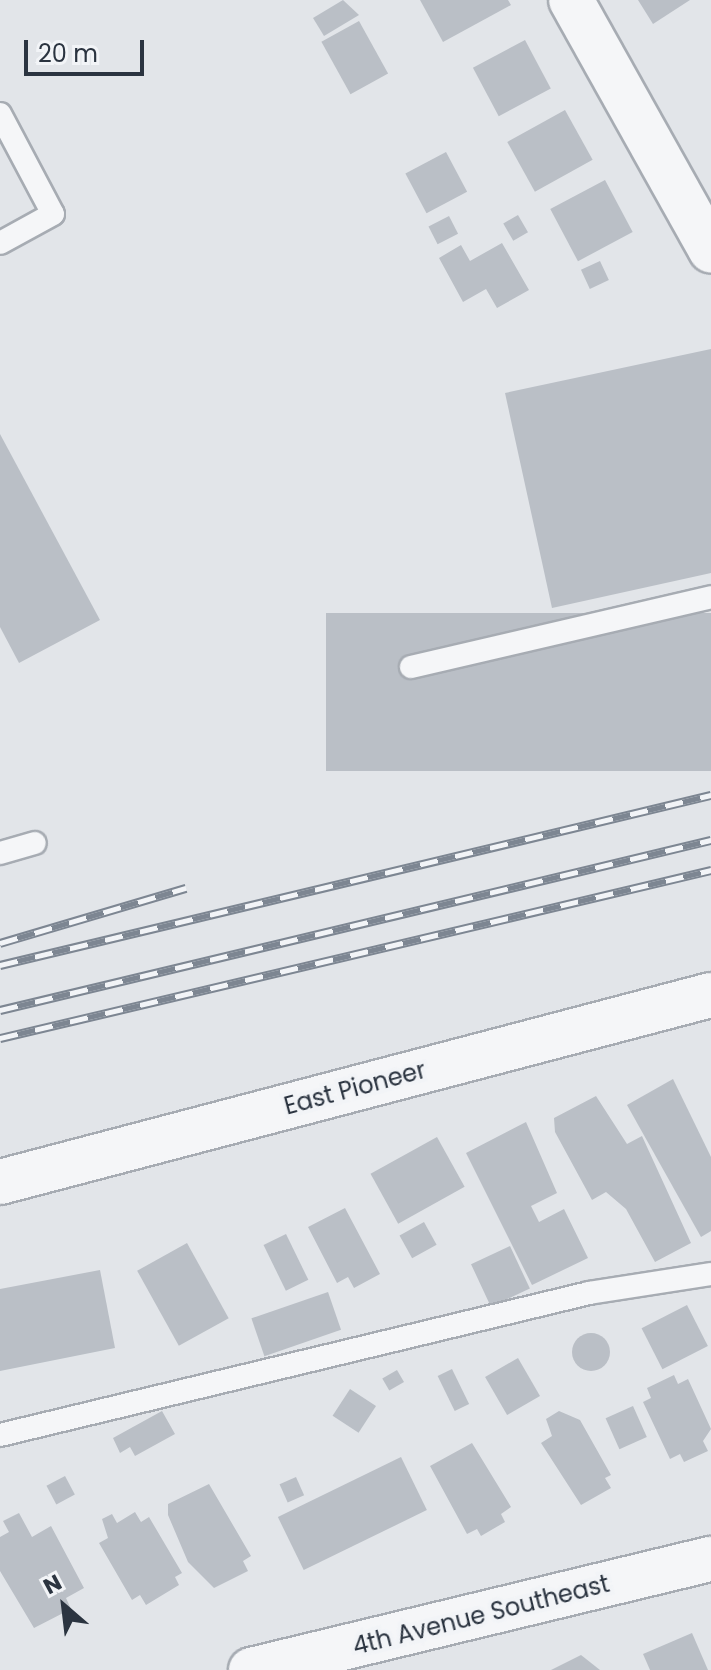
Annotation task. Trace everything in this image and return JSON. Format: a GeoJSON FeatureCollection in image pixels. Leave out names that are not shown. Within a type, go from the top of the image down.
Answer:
{"type":"FeatureCollection","features":[{"type":"Feature","properties":{"kind":"street"},"geometry":{"type":"LineString","coordinates":[[571,0],[711,251]]}},
{"type":"Feature","properties":{"kind":"street","name":"East Pioneer"},"geometry":{"type":"LineString","coordinates":[[0,1182],[711,995]]}},
{"type":"Feature","properties":{"kind":"street","name":"4th Avenue Southeast"},"geometry":{"type":"LineString","coordinates":[[251,1670],[711,1559]]}},
{"type":"Feature","properties":{"kind":"lane"},"geometry":{"type":"LineString","coordinates":[[0,114],[53,214],[0,243]]}},
{"type":"Feature","properties":{"kind":"lane"},"geometry":{"type":"LineString","coordinates":[[411,667],[711,597]]}},
{"type":"Feature","properties":{"kind":"lane"},"geometry":{"type":"LineString","coordinates":[[0,853],[35,843]]}},
{"type":"Feature","properties":{"kind":"lane"},"geometry":{"type":"LineString","coordinates":[[0,1435],[589,1293],[711,1274]]}},
{"type":"Feature","properties":{"kind":"building"},"geometry":{"type":"Polygon","coordinates":[[[343,0],[359,15],[324,36],[313,18],[343,0]]]}},
{"type":"Feature","properties":{"kind":"building"},"geometry":{"type":"Polygon","coordinates":[[[420,0],[508,0],[511,5],[443,42],[420,0]]]}},
{"type":"Feature","properties":{"kind":"building"},"geometry":{"type":"Polygon","coordinates":[[[638,0],[690,0],[653,24],[638,0]]]}},
{"type":"Feature","properties":{"kind":"building"},"geometry":{"type":"Polygon","coordinates":[[[359,21],[388,73],[350,94],[321,42],[359,21]]]}},
{"type":"Feature","properties":{"kind":"building"},"geometry":{"type":"Polygon","coordinates":[[[525,40],[551,89],[499,116],[473,68],[525,40]]]}},
{"type":"Feature","properties":{"kind":"building"},"geometry":{"type":"Polygon","coordinates":[[[565,110],[593,160],[535,192],[507,142],[565,110]]]}},
{"type":"Feature","properties":{"kind":"building"},"geometry":{"type":"Polygon","coordinates":[[[446,152],[467,192],[427,213],[405,174],[446,152]]]}},
{"type":"Feature","properties":{"kind":"building"},"geometry":{"type":"Polygon","coordinates":[[[605,180],[633,232],[578,261],[550,209],[605,180]]]}},
{"type":"Feature","properties":{"kind":"building"},"geometry":{"type":"Polygon","coordinates":[[[518,215],[528,232],[513,241],[503,224],[518,215]]]}},
{"type":"Feature","properties":{"kind":"building"},"geometry":{"type":"Polygon","coordinates":[[[449,216],[458,234],[438,244],[429,226],[449,216]]]}},
{"type":"Feature","properties":{"kind":"building"},"geometry":{"type":"Polygon","coordinates":[[[502,243],[529,290],[497,308],[486,289],[463,302],[439,258],[461,245],[470,261],[502,243]]]}},
{"type":"Feature","properties":{"kind":"building"},"geometry":{"type":"Polygon","coordinates":[[[600,261],[609,280],[590,289],[581,270],[600,261]]]}},
{"type":"Feature","properties":{"kind":"building"},"geometry":{"type":"Polygon","coordinates":[[[711,349],[711,573],[552,608],[505,393],[711,349]]]}},
{"type":"Feature","properties":{"kind":"building"},"geometry":{"type":"Polygon","coordinates":[[[0,434],[100,620],[19,663],[0,627],[0,434]]]}},
{"type":"Feature","properties":{"kind":"building"},"geometry":{"type":"Polygon","coordinates":[[[326,613],[711,613],[711,771],[326,771],[326,613]]]}},
{"type":"Feature","properties":{"kind":"building"},"geometry":{"type":"Polygon","coordinates":[[[673,1079],[711,1157],[711,1231],[701,1237],[627,1105],[673,1079]]]}},
{"type":"Feature","properties":{"kind":"building"},"geometry":{"type":"Polygon","coordinates":[[[596,1096],[627,1144],[642,1136],[691,1243],[655,1262],[626,1209],[606,1192],[592,1200],[555,1132],[554,1118],[596,1096]]]}},
{"type":"Feature","properties":{"kind":"building"},"geometry":{"type":"Polygon","coordinates":[[[526,1122],[557,1193],[531,1206],[539,1222],[564,1209],[588,1258],[532,1285],[466,1153],[526,1122]]]}},
{"type":"Feature","properties":{"kind":"building"},"geometry":{"type":"Polygon","coordinates":[[[437,1137],[465,1187],[398,1224],[371,1174],[437,1137]]]}},
{"type":"Feature","properties":{"kind":"building"},"geometry":{"type":"Polygon","coordinates":[[[345,1208],[380,1274],[354,1288],[348,1277],[337,1283],[308,1227],[345,1208]]]}},
{"type":"Feature","properties":{"kind":"building"},"geometry":{"type":"Polygon","coordinates":[[[424,1222],[437,1245],[412,1258],[400,1236],[424,1222]]]}},
{"type":"Feature","properties":{"kind":"building"},"geometry":{"type":"Polygon","coordinates":[[[286,1234],[308,1280],[286,1291],[264,1245],[286,1234]]]}},
{"type":"Feature","properties":{"kind":"building"},"geometry":{"type":"Polygon","coordinates":[[[187,1243],[229,1318],[179,1346],[137,1271],[187,1243]]]}},
{"type":"Feature","properties":{"kind":"building"},"geometry":{"type":"Polygon","coordinates":[[[510,1246],[530,1289],[491,1307],[471,1264],[510,1246]]]}},
{"type":"Feature","properties":{"kind":"building"},"geometry":{"type":"Polygon","coordinates":[[[100,1270],[115,1348],[0,1371],[0,1289],[100,1270]]]}},
{"type":"Feature","properties":{"kind":"building"},"geometry":{"type":"Polygon","coordinates":[[[328,1292],[341,1330],[264,1356],[251,1318],[328,1292]]]}},
{"type":"Feature","properties":{"kind":"building"},"geometry":{"type":"Polygon","coordinates":[[[687,1305],[708,1346],[662,1369],[642,1328],[687,1305]]]}},
{"type":"Feature","properties":{"kind":"building"},"geometry":{"type":"Polygon","coordinates":[[[591,1333],[604,1339],[610,1352],[604,1365],[591,1371],[578,1365],[572,1352],[578,1339],[591,1333]]]}},
{"type":"Feature","properties":{"kind":"building"},"geometry":{"type":"Polygon","coordinates":[[[518,1358],[540,1396],[507,1415],[485,1377],[518,1358]]]}},
{"type":"Feature","properties":{"kind":"building"},"geometry":{"type":"Polygon","coordinates":[[[452,1369],[469,1404],[455,1411],[438,1376],[452,1369]]]}},
{"type":"Feature","properties":{"kind":"building"},"geometry":{"type":"Polygon","coordinates":[[[397,1370],[404,1382],[389,1391],[382,1378],[397,1370]]]}},
{"type":"Feature","properties":{"kind":"building"},"geometry":{"type":"Polygon","coordinates":[[[674,1375],[678,1384],[688,1379],[711,1429],[703,1441],[708,1451],[684,1462],[680,1454],[670,1459],[643,1402],[651,1398],[647,1388],[674,1375]]]}},
{"type":"Feature","properties":{"kind":"building"},"geometry":{"type":"Polygon","coordinates":[[[350,1389],[376,1406],[359,1433],[333,1416],[350,1389]]]}},
{"type":"Feature","properties":{"kind":"building"},"geometry":{"type":"Polygon","coordinates":[[[633,1406],[647,1437],[619,1449],[606,1418],[633,1406]]]}},
{"type":"Feature","properties":{"kind":"building"},"geometry":{"type":"Polygon","coordinates":[[[162,1411],[175,1434],[135,1456],[130,1447],[120,1453],[113,1438],[162,1411]]]}},
{"type":"Feature","properties":{"kind":"building"},"geometry":{"type":"Polygon","coordinates":[[[559,1411],[580,1420],[611,1475],[605,1478],[611,1488],[581,1505],[541,1443],[552,1436],[546,1419],[559,1411]]]}},
{"type":"Feature","properties":{"kind":"building"},"geometry":{"type":"Polygon","coordinates":[[[472,1443],[511,1507],[501,1514],[505,1522],[481,1536],[477,1529],[467,1534],[430,1466],[472,1443]]]}},
{"type":"Feature","properties":{"kind":"building"},"geometry":{"type":"Polygon","coordinates":[[[401,1457],[427,1510],[304,1570],[278,1517],[401,1457]]]}},
{"type":"Feature","properties":{"kind":"building"},"geometry":{"type":"Polygon","coordinates":[[[65,1476],[75,1495],[56,1504],[46,1486],[65,1476]]]}},
{"type":"Feature","properties":{"kind":"building"},"geometry":{"type":"Polygon","coordinates":[[[296,1477],[304,1495],[288,1503],[280,1484],[296,1477]]]}},
{"type":"Feature","properties":{"kind":"building"},"geometry":{"type":"Polygon","coordinates":[[[209,1484],[251,1556],[243,1561],[248,1571],[214,1588],[188,1562],[168,1515],[168,1504],[209,1484]]]}},
{"type":"Feature","properties":{"kind":"building"},"geometry":{"type":"Polygon","coordinates":[[[135,1512],[141,1522],[149,1517],[182,1573],[175,1577],[179,1585],[146,1605],[140,1595],[132,1600],[99,1543],[108,1538],[102,1519],[112,1514],[117,1523],[135,1512]]]}},
{"type":"Feature","properties":{"kind":"building"},"geometry":{"type":"Polygon","coordinates":[[[19,1513],[32,1537],[51,1526],[84,1588],[66,1598],[71,1609],[34,1628],[0,1571],[0,1537],[9,1532],[3,1521],[19,1513]]]}},
{"type":"Feature","properties":{"kind":"building"},"geometry":{"type":"Polygon","coordinates":[[[692,1633],[708,1670],[650,1670],[643,1654],[692,1633]]]}},
{"type":"Feature","properties":{"kind":"building"},"geometry":{"type":"Polygon","coordinates":[[[581,1655],[600,1670],[551,1670],[581,1655]]]}},
{"type":"Feature","properties":{"kind":"railway"},"geometry":{"type":"LineString","coordinates":[[0,965],[711,795]]}},
{"type":"Feature","properties":{"kind":"railway"},"geometry":{"type":"LineString","coordinates":[[0,1010],[711,840]]}},
{"type":"Feature","properties":{"kind":"railway"},"geometry":{"type":"LineString","coordinates":[[0,1038],[711,870]]}},
{"type":"Feature","properties":{"kind":"railway"},"geometry":{"type":"LineString","coordinates":[[0,943],[186,888]]}}]}
